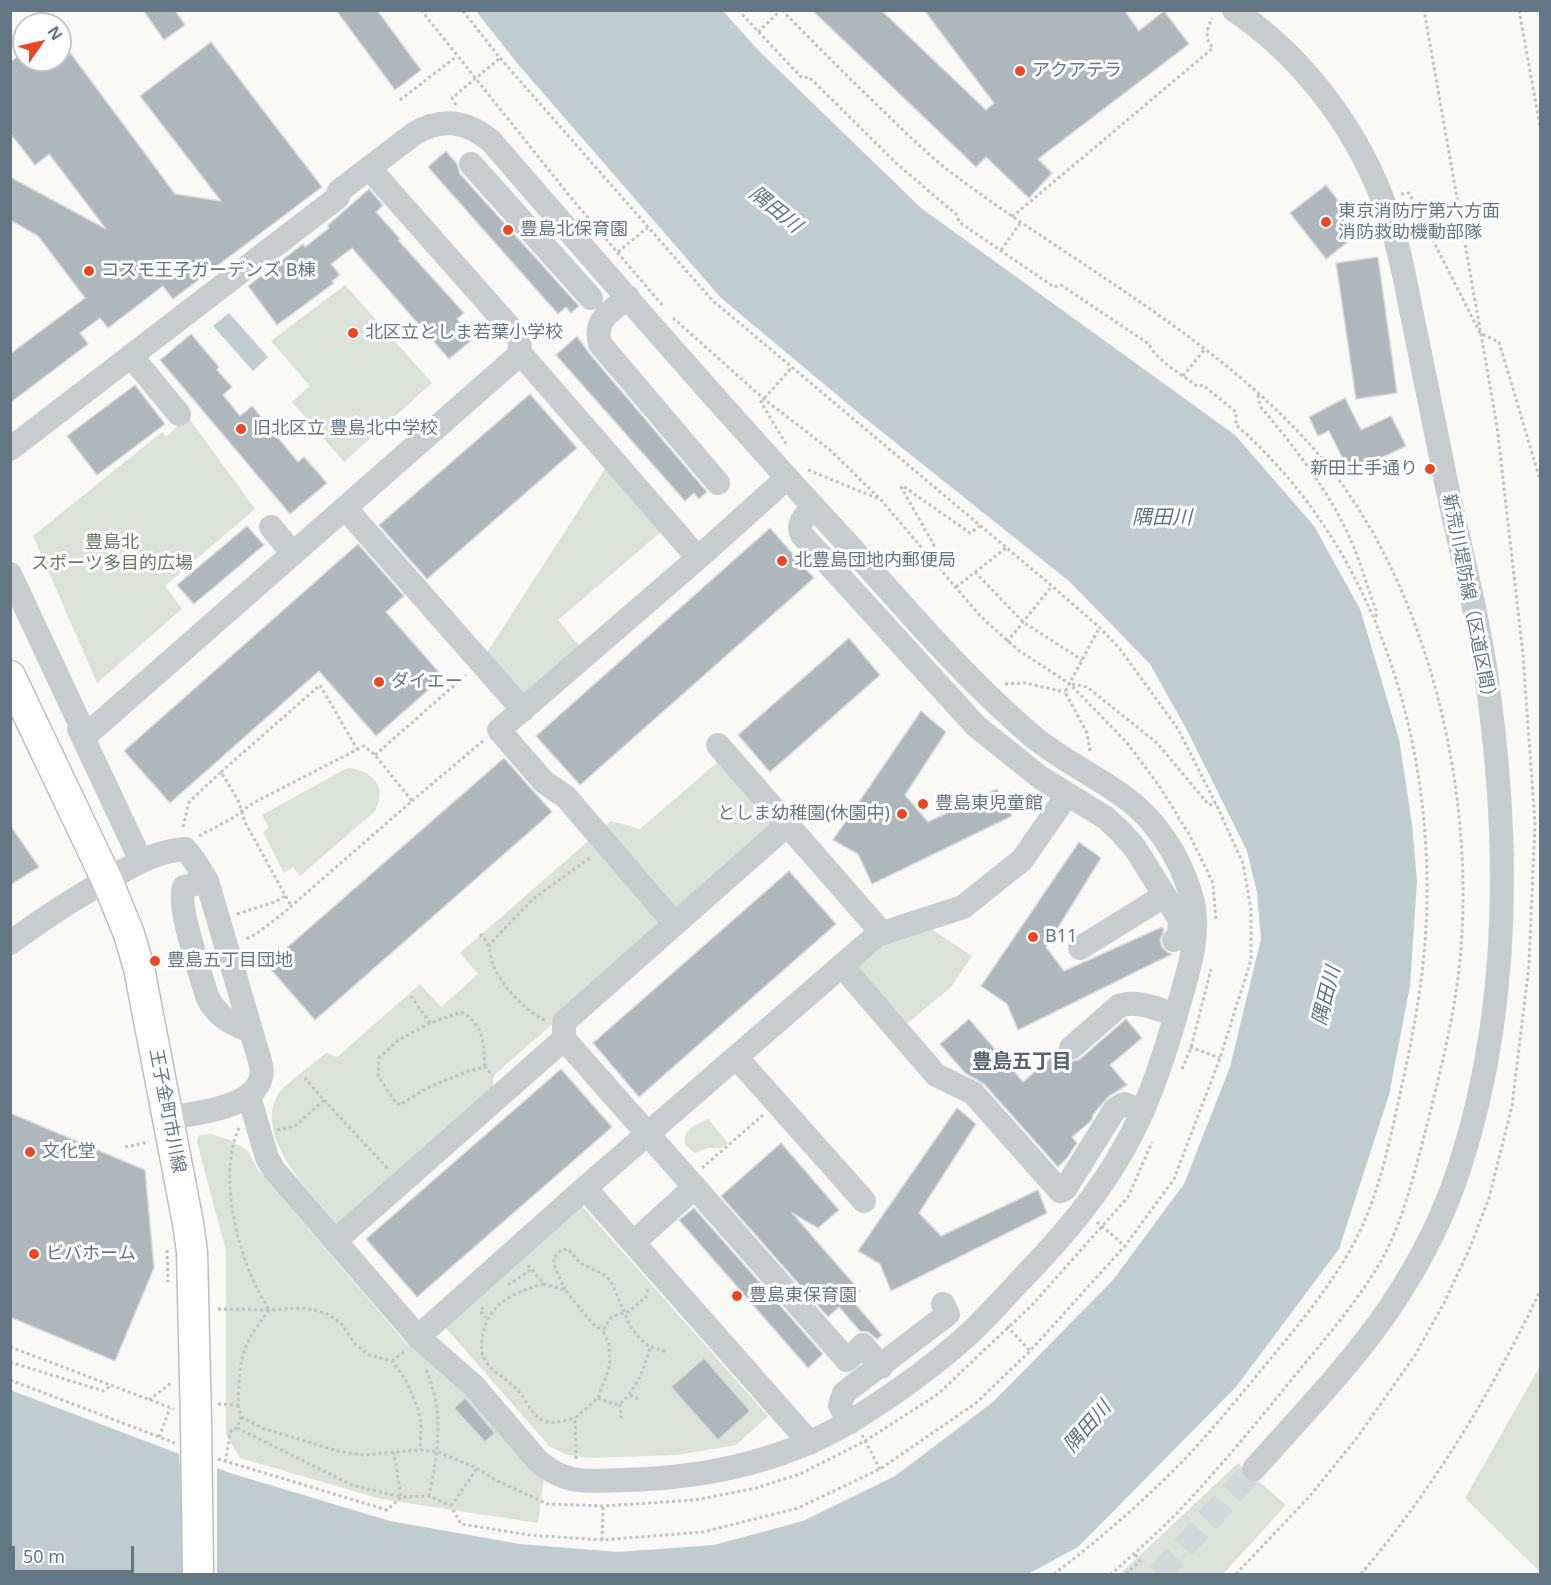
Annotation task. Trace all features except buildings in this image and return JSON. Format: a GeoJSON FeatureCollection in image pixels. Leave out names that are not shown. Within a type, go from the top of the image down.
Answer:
{"type":"FeatureCollection","features":[{"type":"Feature","properties":{"kind":"main road","name":"王子金町市川線"},"geometry":{"type":"LineString","coordinates":[[10,676],[107,880],[129,934],[139,968],[169,1118],[192,1252],[188,1418],[198,1575]]}},
{"type":"Feature","properties":{"kind":"street","name":"新荒川堤防線（区道区間）"},"geometry":{"type":"LineString","coordinates":[[1223,14],[1254,24],[1287,53],[1318,88],[1349,130],[1376,182],[1393,232],[1407,287],[1484,660],[1501,833],[1497,977],[1489,1052],[1475,1115],[1459,1169],[1418,1261],[1388,1310],[1254,1469]]}},
{"type":"Feature","properties":{"kind":"street"},"geometry":{"type":"LineString","coordinates":[[10,448],[338,197],[339,191],[426,126],[440,122],[468,125],[491,141],[787,478],[952,661],[1035,738],[1122,795],[1148,819],[1175,857],[1188,885],[1195,911],[1196,927],[1192,956],[1164,1056],[1143,1111],[1127,1144],[1098,1191],[1045,1255],[971,1332],[912,1381],[849,1423],[786,1453],[750,1464],[689,1476],[646,1480],[578,1480],[563,1478],[549,1471],[474,1386],[418,1337],[274,1170],[267,1158],[249,1096]]}},
{"type":"Feature","properties":{"kind":"street"},"geometry":{"type":"LineString","coordinates":[[471,164],[591,298]]}},
{"type":"Feature","properties":{"kind":"street"},"geometry":{"type":"LineString","coordinates":[[369,168],[520,339],[520,353],[698,558]]}},
{"type":"Feature","properties":{"kind":"street"},"geometry":{"type":"LineString","coordinates":[[522,221],[543,202]]}},
{"type":"Feature","properties":{"kind":"street"},"geometry":{"type":"LineString","coordinates":[[628,297],[601,320],[597,327],[600,344],[718,483]]}},
{"type":"Feature","properties":{"kind":"street"},"geometry":{"type":"LineString","coordinates":[[83,738],[520,353]]}},
{"type":"Feature","properties":{"kind":"street"},"geometry":{"type":"LineString","coordinates":[[131,356],[179,414]]}},
{"type":"Feature","properties":{"kind":"street"},"geometry":{"type":"LineString","coordinates":[[675,924],[566,797],[544,782],[499,730],[787,478]]}},
{"type":"Feature","properties":{"kind":"street"},"geometry":{"type":"LineString","coordinates":[[345,508],[523,710]]}},
{"type":"Feature","properties":{"kind":"street"},"geometry":{"type":"LineString","coordinates":[[814,508],[800,524],[800,530],[807,542],[966,716],[1008,753],[1067,795],[1106,818],[1135,848],[1180,920],[1179,937],[1174,940]]}},
{"type":"Feature","properties":{"kind":"street"},"geometry":{"type":"LineString","coordinates":[[271,527],[293,554]]}},
{"type":"Feature","properties":{"kind":"street"},"geometry":{"type":"LineString","coordinates":[[10,574],[141,861]]}},
{"type":"Feature","properties":{"kind":"street"},"geometry":{"type":"LineString","coordinates":[[718,745],[882,933]]}},
{"type":"Feature","properties":{"kind":"street"},"geometry":{"type":"LineString","coordinates":[[418,1337],[585,1188],[877,935],[963,907],[1022,860],[1067,795]]}},
{"type":"Feature","properties":{"kind":"street"},"geometry":{"type":"LineString","coordinates":[[335,1241],[564,1022],[787,825]]}},
{"type":"Feature","properties":{"kind":"street"},"geometry":{"type":"LineString","coordinates":[[10,943],[81,895],[141,861],[169,850],[184,849],[194,860],[207,881],[263,1076],[256,1090],[249,1096],[226,1106],[169,1118]]}},
{"type":"Feature","properties":{"kind":"street"},"geometry":{"type":"LineString","coordinates":[[207,881],[184,887],[181,893],[207,996],[220,1016],[251,1031]]}},
{"type":"Feature","properties":{"kind":"street"},"geometry":{"type":"LineString","coordinates":[[1080,948],[1164,896]]}},
{"type":"Feature","properties":{"kind":"street"},"geometry":{"type":"LineString","coordinates":[[842,966],[936,1076],[973,1093],[1060,1191],[1065,1189],[1115,1109],[1124,1104],[1143,1111]]}},
{"type":"Feature","properties":{"kind":"street"},"geometry":{"type":"LineString","coordinates":[[1071,1048],[1119,1006],[1137,1004],[1176,1015]]}},
{"type":"Feature","properties":{"kind":"street"},"geometry":{"type":"LineString","coordinates":[[557,1031],[847,1360],[863,1346],[881,1367]]}},
{"type":"Feature","properties":{"kind":"street"},"geometry":{"type":"LineString","coordinates":[[736,1057],[864,1201]]}},
{"type":"Feature","properties":{"kind":"street"},"geometry":{"type":"LineString","coordinates":[[634,1242],[692,1183]]}},
{"type":"Feature","properties":{"kind":"street"},"geometry":{"type":"LineString","coordinates":[[585,1188],[810,1443]]}},
{"type":"Feature","properties":{"kind":"street"},"geometry":{"type":"LineString","coordinates":[[849,1423],[840,1405],[847,1390],[881,1367],[948,1314],[943,1304]]}},
{"type":"Feature","properties":{"kind":"path"},"geometry":{"type":"LineString","coordinates":[[421,10],[664,308]]}},
{"type":"Feature","properties":{"kind":"path"},"geometry":{"type":"LineString","coordinates":[[225,1462],[231,1430],[237,1428],[352,1485],[401,1497],[429,1496],[451,1506],[461,1524],[529,1535],[602,1540],[703,1532],[798,1508],[880,1469],[976,1403],[1030,1351],[1125,1246],[1174,1179],[1220,1058],[1251,960],[1251,909],[1243,863],[1178,729],[1120,649],[1099,627],[1052,586],[712,300],[500,58],[462,10]]}},
{"type":"Feature","properties":{"kind":"path"},"geometry":{"type":"LineString","coordinates":[[738,10],[802,78],[809,77],[896,163],[957,215],[959,222],[1054,287],[1061,285],[1149,344],[1152,351],[1183,376],[1197,386],[1203,385],[1236,412],[1236,425],[1270,457],[1303,495],[1347,561],[1375,620],[1400,693],[1414,752],[1423,809],[1427,894],[1423,965],[1413,1035],[1368,1215],[1356,1240],[1322,1294],[1216,1424],[1176,1468],[1122,1519],[1054,1575]]}},
{"type":"Feature","properties":{"kind":"path"},"geometry":{"type":"LineString","coordinates":[[758,32],[781,10],[933,158],[1012,217],[1205,349],[1258,393],[1311,446],[1354,503],[1389,565],[1419,638],[1435,687],[1446,734],[1462,841],[1462,943],[1448,1040],[1401,1219],[1381,1260],[1345,1314],[1238,1445],[1175,1515],[1111,1575]]}},
{"type":"Feature","properties":{"kind":"path"},"geometry":{"type":"LineString","coordinates":[[1236,1575],[1316,1489],[1356,1439],[1415,1355],[1444,1303],[1489,1198],[1512,1106],[1529,965],[1535,824],[1523,655],[1497,426],[1424,10]]}},
{"type":"Feature","properties":{"kind":"path"},"geometry":{"type":"LineString","coordinates":[[1519,10],[1540,126]]}},
{"type":"Feature","properties":{"kind":"path"},"geometry":{"type":"LineString","coordinates":[[1012,217],[1213,48],[1206,36],[1208,27],[1223,14]]}},
{"type":"Feature","properties":{"kind":"path"},"geometry":{"type":"LineString","coordinates":[[400,100],[457,56]]}},
{"type":"Feature","properties":{"kind":"path"},"geometry":{"type":"LineString","coordinates":[[452,98],[500,58]]}},
{"type":"Feature","properties":{"kind":"path"},"geometry":{"type":"LineString","coordinates":[[1397,195],[1409,192],[1480,333],[1499,342],[1540,480]]}},
{"type":"Feature","properties":{"kind":"path"},"geometry":{"type":"LineString","coordinates":[[1001,251],[1021,222]]}},
{"type":"Feature","properties":{"kind":"path"},"geometry":{"type":"LineString","coordinates":[[618,252],[647,228]]}},
{"type":"Feature","properties":{"kind":"path"},"geometry":{"type":"LineString","coordinates":[[672,317],[764,399],[830,450],[882,500],[981,617],[1007,642],[1070,684],[1128,744],[1146,766],[1190,836],[1213,883],[1216,923]]}},
{"type":"Feature","properties":{"kind":"path"},"geometry":{"type":"LineString","coordinates":[[1183,376],[1205,349]]}},
{"type":"Feature","properties":{"kind":"path"},"geometry":{"type":"LineString","coordinates":[[788,448],[761,402],[791,368]]}},
{"type":"Feature","properties":{"kind":"path"},"geometry":{"type":"LineString","coordinates":[[1258,393],[1260,406],[1311,470],[1347,533],[1377,613],[1375,620]]}},
{"type":"Feature","properties":{"kind":"path"},"geometry":{"type":"LineString","coordinates":[[787,478],[799,466],[882,500]]}},
{"type":"Feature","properties":{"kind":"path"},"geometry":{"type":"LineString","coordinates":[[935,562],[939,558],[935,547],[901,488],[903,486],[970,533],[980,526]]}},
{"type":"Feature","properties":{"kind":"path"},"geometry":{"type":"LineString","coordinates":[[956,588],[1006,548]]}},
{"type":"Feature","properties":{"kind":"path"},"geometry":{"type":"LineString","coordinates":[[975,572],[1023,622],[1082,660]]}},
{"type":"Feature","properties":{"kind":"path"},"geometry":{"type":"LineString","coordinates":[[1007,642],[1052,586]]}},
{"type":"Feature","properties":{"kind":"path"},"geometry":{"type":"LineString","coordinates":[[1065,692],[1099,627]]}},
{"type":"Feature","properties":{"kind":"path"},"geometry":{"type":"LineString","coordinates":[[375,754],[474,668]]}},
{"type":"Feature","properties":{"kind":"path"},"geometry":{"type":"LineString","coordinates":[[985,694],[996,685],[1025,683],[1065,692],[1087,733],[1092,761],[1086,773]]}},
{"type":"Feature","properties":{"kind":"path"},"geometry":{"type":"LineString","coordinates":[[1070,684],[1087,687],[1157,743],[1209,804],[1216,804]]}},
{"type":"Feature","properties":{"kind":"path"},"geometry":{"type":"LineString","coordinates":[[183,827],[189,802],[320,686],[357,749]]}},
{"type":"Feature","properties":{"kind":"path"},"geometry":{"type":"LineString","coordinates":[[240,942],[256,934],[291,906],[487,736]]}},
{"type":"Feature","properties":{"kind":"path"},"geometry":{"type":"LineString","coordinates":[[199,836],[231,819],[241,810],[364,746],[375,754],[412,801]]}},
{"type":"Feature","properties":{"kind":"path"},"geometry":{"type":"LineString","coordinates":[[221,772],[238,800],[245,822],[291,906]]}},
{"type":"Feature","properties":{"kind":"path"},"geometry":{"type":"LineString","coordinates":[[488,946],[533,899],[572,869],[608,846]]}},
{"type":"Feature","properties":{"kind":"path"},"geometry":{"type":"LineString","coordinates":[[232,915],[274,902],[285,896]]}},
{"type":"Feature","properties":{"kind":"path"},"geometry":{"type":"LineString","coordinates":[[480,934],[488,946],[494,966],[512,993],[557,1031]]}},
{"type":"Feature","properties":{"kind":"path"},"geometry":{"type":"LineString","coordinates":[[1178,1078],[1191,1047],[1212,963]]}},
{"type":"Feature","properties":{"kind":"path"},"geometry":{"type":"LineString","coordinates":[[411,996],[430,1023]]}},
{"type":"Feature","properties":{"kind":"path"},"geometry":{"type":"LineString","coordinates":[[485,1066],[427,1088],[400,1105],[396,1103],[378,1076],[379,1058],[397,1041],[430,1023],[461,1012],[469,1016],[482,1034],[485,1066],[497,1081]]}},
{"type":"Feature","properties":{"kind":"path"},"geometry":{"type":"LineString","coordinates":[[1191,1047],[1220,1058]]}},
{"type":"Feature","properties":{"kind":"path"},"geometry":{"type":"LineString","coordinates":[[305,1078],[388,1169]]}},
{"type":"Feature","properties":{"kind":"path"},"geometry":{"type":"LineString","coordinates":[[269,1132],[295,1126],[324,1100]]}},
{"type":"Feature","properties":{"kind":"path"},"geometry":{"type":"LineString","coordinates":[[692,1183],[763,1115]]}},
{"type":"Feature","properties":{"kind":"path"},"geometry":{"type":"LineString","coordinates":[[242,1121],[234,1138],[230,1168],[232,1204],[245,1260],[254,1283],[269,1310]]}},
{"type":"Feature","properties":{"kind":"path"},"geometry":{"type":"LineString","coordinates":[[241,1417],[262,1428],[338,1451],[363,1455],[420,1450],[438,1452],[477,1468],[495,1480],[548,1504],[603,1506],[695,1500],[756,1488],[800,1474],[865,1442],[938,1394],[1032,1304],[1128,1197],[1153,1138]]}},
{"type":"Feature","properties":{"kind":"path"},"geometry":{"type":"LineString","coordinates":[[125,1147],[149,1142]]}},
{"type":"Feature","properties":{"kind":"path"},"geometry":{"type":"LineString","coordinates":[[1102,1227],[1125,1246]]}},
{"type":"Feature","properties":{"kind":"path"},"geometry":{"type":"LineString","coordinates":[[167,1246],[169,1292]]}},
{"type":"Feature","properties":{"kind":"path"},"geometry":{"type":"LineString","coordinates":[[565,1290],[544,1284],[519,1291],[504,1300],[487,1319],[482,1341],[482,1355],[494,1371],[518,1390],[535,1415],[547,1422],[575,1418],[598,1398],[610,1365],[609,1344],[603,1331],[594,1325],[565,1290],[556,1270],[553,1258],[561,1250],[568,1249],[580,1263],[603,1274],[611,1281],[640,1339],[650,1347],[668,1352]]}},
{"type":"Feature","properties":{"kind":"path"},"geometry":{"type":"LineString","coordinates":[[526,1262],[544,1284]]}},
{"type":"Feature","properties":{"kind":"path"},"geometry":{"type":"LineString","coordinates":[[502,1290],[532,1269]]}},
{"type":"Feature","properties":{"kind":"path"},"geometry":{"type":"LineString","coordinates":[[603,1331],[613,1316],[630,1311],[646,1297],[648,1287],[661,1274]]}},
{"type":"Feature","properties":{"kind":"path"},"geometry":{"type":"LineString","coordinates":[[1360,1575],[1384,1547],[1460,1439],[1485,1399],[1540,1291]]}},
{"type":"Feature","properties":{"kind":"path"},"geometry":{"type":"LineString","coordinates":[[487,1319],[480,1311],[489,1302]]}},
{"type":"Feature","properties":{"kind":"path"},"geometry":{"type":"LineString","coordinates":[[218,1309],[300,1308],[329,1315],[341,1323],[355,1344],[369,1355],[392,1361],[407,1382],[421,1423],[420,1450]]}},
{"type":"Feature","properties":{"kind":"path"},"geometry":{"type":"LineString","coordinates":[[237,1428],[241,1417],[238,1405],[240,1365],[244,1348],[269,1310]]}},
{"type":"Feature","properties":{"kind":"path"},"geometry":{"type":"LineString","coordinates":[[1008,1327],[1030,1351]]}},
{"type":"Feature","properties":{"kind":"path"},"geometry":{"type":"LineString","coordinates":[[10,1347],[149,1400],[188,1418]]}},
{"type":"Feature","properties":{"kind":"path"},"geometry":{"type":"LineString","coordinates":[[598,1398],[612,1404],[620,1404],[630,1395],[636,1388],[650,1347]]}},
{"type":"Feature","properties":{"kind":"path"},"geometry":{"type":"LineString","coordinates":[[392,1361],[396,1357]]}},
{"type":"Feature","properties":{"kind":"path"},"geometry":{"type":"LineString","coordinates":[[10,1362],[103,1391],[111,1386]]}},
{"type":"Feature","properties":{"kind":"path"},"geometry":{"type":"LineString","coordinates":[[422,1364],[434,1394],[437,1412],[438,1452],[429,1496]]}},
{"type":"Feature","properties":{"kind":"path"},"geometry":{"type":"LineString","coordinates":[[10,1380],[159,1437]]}},
{"type":"Feature","properties":{"kind":"path"},"geometry":{"type":"LineString","coordinates":[[149,1400],[174,1382]]}},
{"type":"Feature","properties":{"kind":"path"},"geometry":{"type":"LineString","coordinates":[[630,1395],[640,1400]]}},
{"type":"Feature","properties":{"kind":"path"},"geometry":{"type":"LineString","coordinates":[[620,1404],[621,1418]]}},
{"type":"Feature","properties":{"kind":"path"},"geometry":{"type":"LineString","coordinates":[[159,1437],[188,1418],[238,1405]]}},
{"type":"Feature","properties":{"kind":"path"},"geometry":{"type":"LineString","coordinates":[[159,1437],[188,1418]]}},
{"type":"Feature","properties":{"kind":"path"},"geometry":{"type":"LineString","coordinates":[[575,1418],[578,1480]]}},
{"type":"Feature","properties":{"kind":"path"},"geometry":{"type":"LineString","coordinates":[[865,1442],[880,1469]]}},
{"type":"Feature","properties":{"kind":"path"},"geometry":{"type":"LineString","coordinates":[[394,1453],[401,1497]]}},
{"type":"Feature","properties":{"kind":"path"},"geometry":{"type":"LineString","coordinates":[[214,1458],[387,1510],[401,1497]]}},
{"type":"Feature","properties":{"kind":"path"},"geometry":{"type":"LineString","coordinates":[[451,1506],[477,1468]]}},
{"type":"Feature","properties":{"kind":"path"},"geometry":{"type":"LineString","coordinates":[[602,1540],[603,1506]]}},
{"type":"Feature","properties":{"kind":"path"},"geometry":{"type":"LineString","coordinates":[[1126,1575],[1140,1560],[1134,1554]]}},
{"type":"Feature","properties":{"kind":"green space"},"geometry":{"type":"Polygon","coordinates":[[[345,285],[432,383],[344,462],[292,402],[310,386],[271,341],[345,285]]]}},
{"type":"Feature","properties":{"kind":"green space","name":"豊島北 スポーツ多目的広場"},"geometry":{"type":"Polygon","coordinates":[[[188,417],[255,509],[165,586],[182,609],[97,683],[33,536],[162,432],[166,437],[188,417]]]}},
{"type":"Feature","properties":{"kind":"green space"},"geometry":{"type":"Polygon","coordinates":[[[607,466],[662,531],[558,620],[579,646],[521,696],[486,654],[607,466]]]}},
{"type":"Feature","properties":{"kind":"green space"},"geometry":{"type":"Polygon","coordinates":[[[721,759],[779,826],[493,1076],[493,1095],[338,1225],[288,1164],[279,1145],[273,1127],[272,1110],[282,1089],[326,1053],[337,1057],[420,984],[441,1007],[478,974],[460,953],[611,821],[640,829],[721,759]]]}},
{"type":"Feature","properties":{"kind":"green space"},"geometry":{"type":"Polygon","coordinates":[[[350,768],[366,773],[376,782],[380,795],[375,811],[300,876],[293,867],[284,873],[263,832],[269,828],[262,815],[350,768]]]}},
{"type":"Feature","properties":{"kind":"green space"},"geometry":{"type":"Polygon","coordinates":[[[931,929],[972,956],[951,987],[903,1027],[852,969],[883,941],[931,929]]]}},
{"type":"Feature","properties":{"kind":"green space"},"geometry":{"type":"Polygon","coordinates":[[[708,1119],[728,1143],[722,1148],[709,1148],[695,1153],[685,1145],[686,1135],[691,1128],[708,1119]]]}},
{"type":"Feature","properties":{"kind":"green space"},"geometry":{"type":"Polygon","coordinates":[[[211,1134],[230,1140],[248,1151],[258,1170],[405,1342],[469,1393],[544,1478],[538,1523],[381,1499],[240,1458],[226,1435],[226,1251],[197,1142],[199,1135],[211,1134]]]}},
{"type":"Feature","properties":{"kind":"green space"},"geometry":{"type":"Polygon","coordinates":[[[582,1206],[768,1416],[736,1445],[677,1455],[590,1458],[568,1455],[550,1447],[445,1327],[582,1206]]]}},
{"type":"Feature","properties":{"kind":"green space"},"geometry":{"type":"Polygon","coordinates":[[[1540,1366],[1540,1572],[1465,1498],[1540,1366]]]}},
{"type":"Feature","properties":{"kind":"green space"},"geometry":{"type":"Polygon","coordinates":[[[1238,1463],[1286,1505],[1223,1574],[1120,1574],[1238,1463]]]}},
{"type":"Feature","properties":{"kind":"water","name":"隅田川"},"geometry":{"type":"Polygon","coordinates":[[[476,11],[723,11],[758,50],[921,208],[1235,435],[1314,526],[1360,609],[1399,739],[1412,824],[1417,881],[1410,986],[1389,1095],[1339,1249],[1236,1387],[1078,1547],[1028,1574],[11,1574],[10,1390],[230,1473],[390,1521],[520,1544],[618,1552],[714,1545],[803,1521],[895,1476],[993,1402],[1113,1280],[1184,1184],[1230,1067],[1261,939],[1257,892],[1247,851],[1188,732],[1150,664],[1070,582],[861,415],[721,298],[517,63],[476,11]]]}},
{"type":"Feature","properties":{"kind":"water"},"geometry":{"type":"Polygon","coordinates":[[[229,313],[268,357],[253,371],[213,326],[229,313]]]}},
{"type":"Feature","properties":{"kind":"pier"},"geometry":{"type":"Polygon","coordinates":[[[179,1450],[217,1464],[217,1574],[184,1574],[179,1450]]]}},
{"type":"Feature","properties":{"kind":"tunnel"},"geometry":{"type":"LineString","coordinates":[[1159,1574],[1254,1469]]}},
{"type":"Feature","properties":{"kind":"place","name":"アクアテラ"},"geometry":{"type":"Point","coordinates":[1020,71]}},
{"type":"Feature","properties":{"kind":"place","name":"東京消防庁第六方面 消防救助機動部隊"},"geometry":{"type":"Point","coordinates":[1326,222]}},
{"type":"Feature","properties":{"kind":"place","name":"豊島北保育園"},"geometry":{"type":"Point","coordinates":[508,230]}},
{"type":"Feature","properties":{"kind":"place","name":"コスモ王子ガーデンズ B棟"},"geometry":{"type":"Point","coordinates":[89,271]}},
{"type":"Feature","properties":{"kind":"place","name":"北区立としま若葉小学校"},"geometry":{"type":"Point","coordinates":[353,333]}},
{"type":"Feature","properties":{"kind":"place","name":"旧北区立 豊島北中学校"},"geometry":{"type":"Point","coordinates":[241,429]}},
{"type":"Feature","properties":{"kind":"place","name":"新田土手通り"},"geometry":{"type":"Point","coordinates":[1430,469]}},
{"type":"Feature","properties":{"kind":"place","name":"北豊島団地内郵便局"},"geometry":{"type":"Point","coordinates":[782,561]}},
{"type":"Feature","properties":{"kind":"place","name":"ダイエー"},"geometry":{"type":"Point","coordinates":[379,682]}},
{"type":"Feature","properties":{"kind":"place","name":"豊島東児童館"},"geometry":{"type":"Point","coordinates":[923,804]}},
{"type":"Feature","properties":{"kind":"place","name":"としま幼稚園(休園中)"},"geometry":{"type":"Point","coordinates":[902,814]}},
{"type":"Feature","properties":{"kind":"place","name":"B11"},"geometry":{"type":"Point","coordinates":[1033,937]}},
{"type":"Feature","properties":{"kind":"place","name":"豊島五丁目団地"},"geometry":{"type":"Point","coordinates":[155,961]}},
{"type":"Feature","properties":{"kind":"place","name":"文化堂"},"geometry":{"type":"Point","coordinates":[30,1152]}},
{"type":"Feature","properties":{"kind":"place","name":"ビバホーム"},"geometry":{"type":"Point","coordinates":[34,1254]}},
{"type":"Feature","properties":{"kind":"place","name":"豊島東保育園"},"geometry":{"type":"Point","coordinates":[737,1296]}},
{"type":"Feature","properties":{"kind":"district","name":"豊島五丁目"},"geometry":{"type":"Point","coordinates":[1022,1062]}}]}
